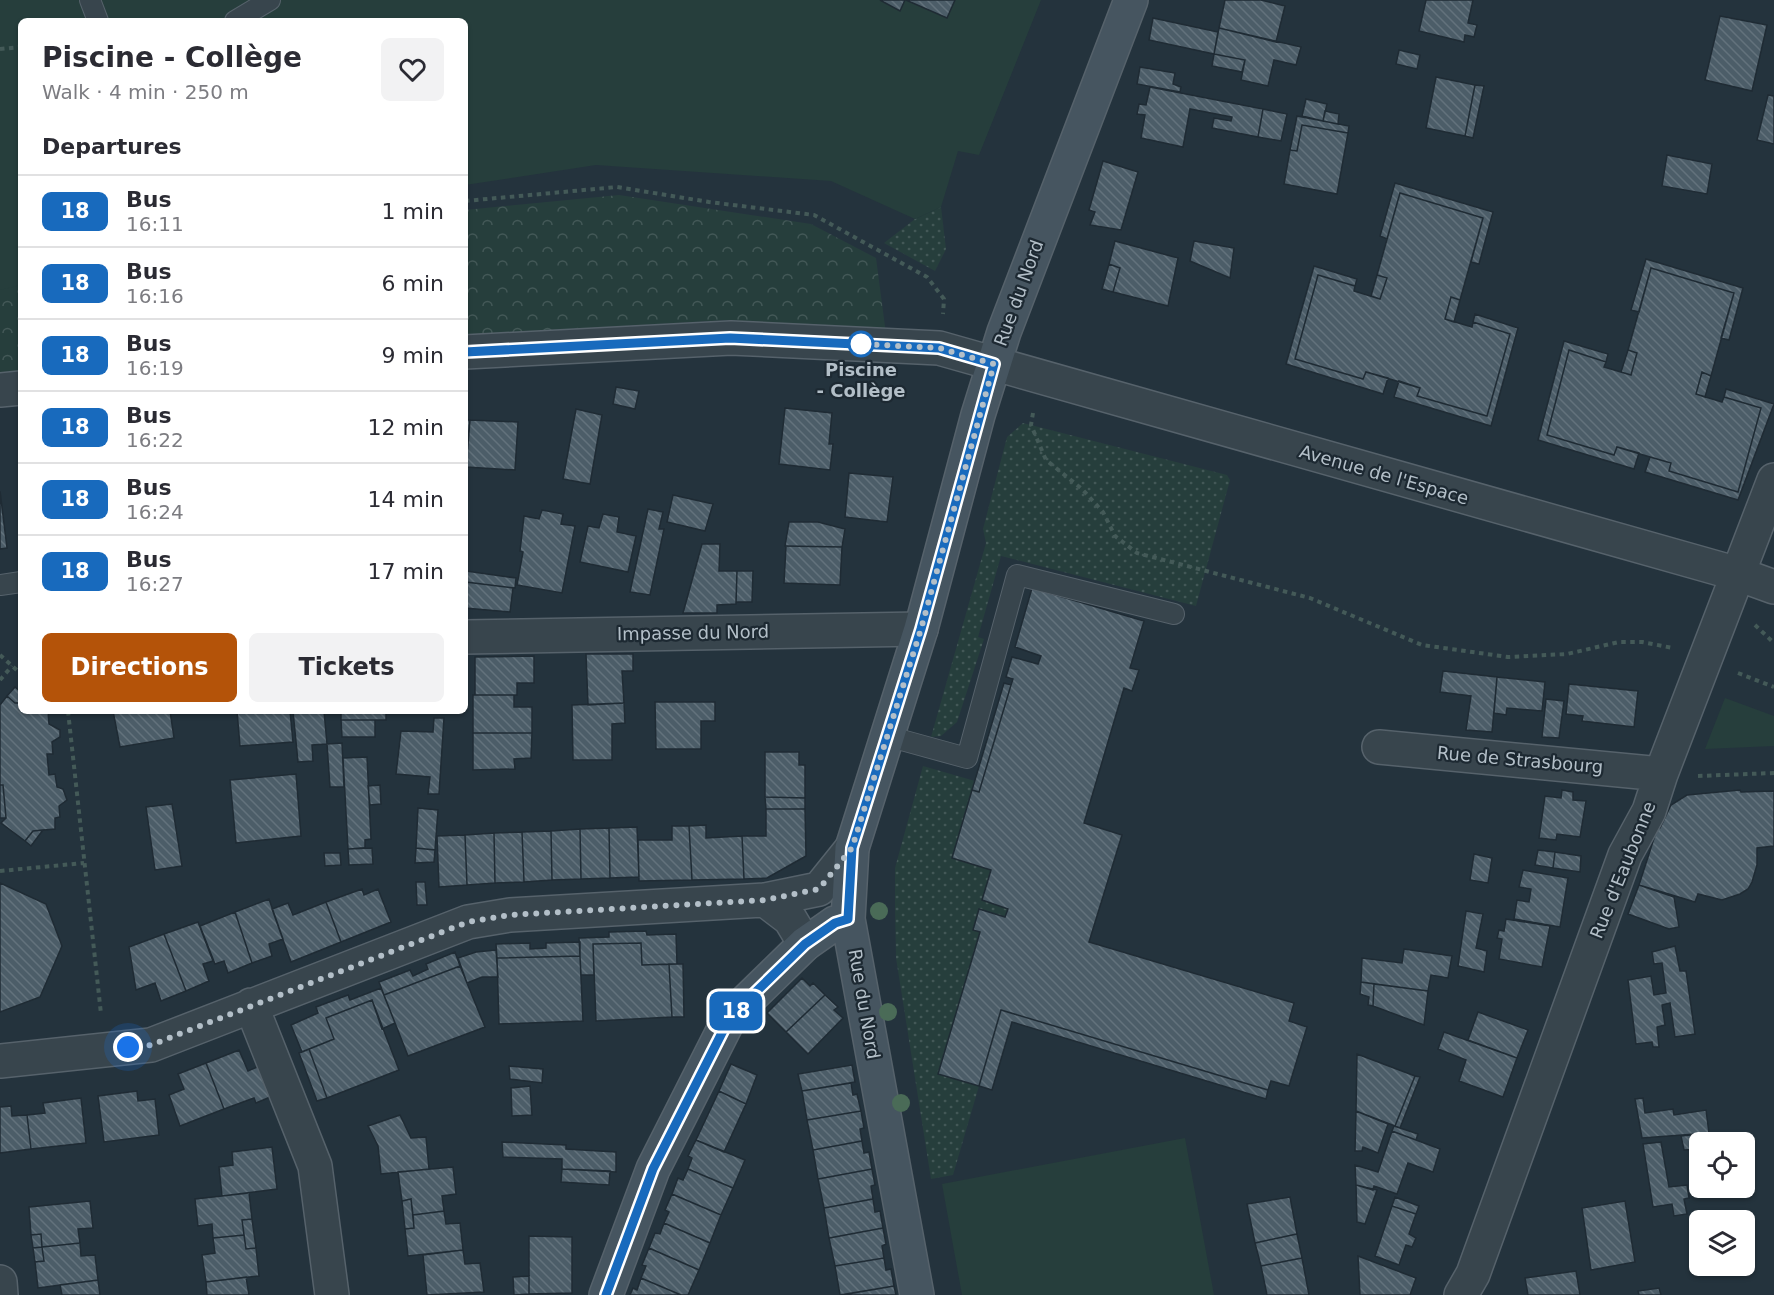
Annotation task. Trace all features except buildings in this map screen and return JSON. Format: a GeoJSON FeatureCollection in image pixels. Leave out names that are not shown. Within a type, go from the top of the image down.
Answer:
{"type":"FeatureCollection","features":[{"type":"Feature","properties":{"kind":"street","name":"Rue du Nord"},"geometry":{"type":"LineString","coordinates":[[917,1295],[848,919],[852,848],[921,629],[994,364],[1131,0]]}},
{"type":"Feature","properties":{"kind":"street","name":"Avenue de l'Espace"},"geometry":{"type":"LineString","coordinates":[[468,352],[730,338],[939,348],[1738,574],[1774,587]]}},
{"type":"Feature","properties":{"kind":"street"},"geometry":{"type":"LineString","coordinates":[[0,390],[18,388]]}},
{"type":"Feature","properties":{"kind":"street","name":"Rue d'Eaubonne"},"geometry":{"type":"LineString","coordinates":[[1461,1295],[1473,1274],[1625,855],[1649,811],[1661,774],[1774,480]]}},
{"type":"Feature","properties":{"kind":"street","name":"Impasse du Nord"},"geometry":{"type":"LineString","coordinates":[[468,637],[921,629]]}},
{"type":"Feature","properties":{"kind":"street","name":"Rue de Strasbourg"},"geometry":{"type":"LineString","coordinates":[[1379,747],[1661,774]]}},
{"type":"Feature","properties":{"kind":"street"},"geometry":{"type":"LineString","coordinates":[[0,1061],[151,1045],[468,922],[510,915],[765,900],[819,889],[852,848]]}},
{"type":"Feature","properties":{"kind":"street"},"geometry":{"type":"LineString","coordinates":[[765,900],[790,919],[805,944]]}},
{"type":"Feature","properties":{"kind":"street"},"geometry":{"type":"LineString","coordinates":[[606,1295],[653,1169],[730,1017],[805,944],[835,923],[848,919]]}},
{"type":"Feature","properties":{"kind":"street"},"geometry":{"type":"LineString","coordinates":[[251,1005],[315,1166],[332,1295]]}},
{"type":"Feature","properties":{"kind":"street"},"geometry":{"type":"LineString","coordinates":[[0,1282],[1,1295]]}},
{"type":"Feature","properties":{"kind":"lane"},"geometry":{"type":"LineString","coordinates":[[90,0],[97,18]]}},
{"type":"Feature","properties":{"kind":"lane"},"geometry":{"type":"LineString","coordinates":[[240,18],[270,0]]}},
{"type":"Feature","properties":{"kind":"lane"},"geometry":{"type":"LineString","coordinates":[[887,736],[967,758],[1017,575],[1174,614]]}},
{"type":"Feature","properties":{"kind":"lane"},"geometry":{"type":"LineString","coordinates":[[0,585],[18,582]]}},
{"type":"Feature","properties":{"kind":"path"},"geometry":{"type":"LineString","coordinates":[[0,49],[18,47]]}},
{"type":"Feature","properties":{"kind":"path"},"geometry":{"type":"LineString","coordinates":[[468,201],[617,187],[709,202],[814,215],[927,277],[944,299],[939,348]]}},
{"type":"Feature","properties":{"kind":"path"},"geometry":{"type":"LineString","coordinates":[[1038,376],[1031,425],[1046,460],[1082,489],[1103,512],[1115,536],[1137,553],[1310,598],[1422,645],[1508,657],[1567,654],[1619,642],[1642,642],[1679,649]]}},
{"type":"Feature","properties":{"kind":"path"},"geometry":{"type":"LineString","coordinates":[[1754,623],[1774,643]]}},
{"type":"Feature","properties":{"kind":"path"},"geometry":{"type":"LineString","coordinates":[[0,655],[18,671]]}},
{"type":"Feature","properties":{"kind":"path"},"geometry":{"type":"LineString","coordinates":[[0,680],[12,666]]}},
{"type":"Feature","properties":{"kind":"path"},"geometry":{"type":"LineString","coordinates":[[1733,671],[1774,687]]}},
{"type":"Feature","properties":{"kind":"path"},"geometry":{"type":"LineString","coordinates":[[68,714],[105,1050]]}},
{"type":"Feature","properties":{"kind":"path"},"geometry":{"type":"LineString","coordinates":[[0,872],[84,863]]}},
{"type":"Feature","properties":{"kind":"green space"},"geometry":{"type":"Polygon","coordinates":[[[0,0],[1041,0],[979,155],[958,151],[941,207],[915,219],[831,181],[596,165],[468,185],[468,18],[18,18],[18,286],[0,290],[0,0]]]}},
{"type":"Feature","properties":{"kind":"green space"},"geometry":{"type":"Polygon","coordinates":[[[18,192],[18,371],[0,373],[0,193],[18,192]]]}},
{"type":"Feature","properties":{"kind":"green space"},"geometry":{"type":"Polygon","coordinates":[[[619,195],[811,224],[876,258],[886,334],[729,320],[468,335],[468,210],[619,195]]]}},
{"type":"Feature","properties":{"kind":"green space"},"geometry":{"type":"Polygon","coordinates":[[[941,207],[946,249],[935,271],[884,243],[915,219],[941,207]]]}},
{"type":"Feature","properties":{"kind":"green space"},"geometry":{"type":"Polygon","coordinates":[[[1023,423],[1227,475],[1230,480],[1196,606],[1001,556],[978,637],[984,639],[957,722],[941,736],[931,737],[986,543],[983,529],[1007,437],[1023,423]]]}},
{"type":"Feature","properties":{"kind":"green space"},"geometry":{"type":"Polygon","coordinates":[[[1725,698],[1774,716],[1774,746],[1705,749],[1725,698]]]}},
{"type":"Feature","properties":{"kind":"green space"},"geometry":{"type":"Polygon","coordinates":[[[923,766],[975,781],[952,858],[991,870],[982,900],[1008,909],[1005,917],[980,932],[938,1074],[979,1086],[953,1175],[931,1179],[896,958],[895,909],[895,868],[923,766]]]}},
{"type":"Feature","properties":{"kind":"green space"},"geometry":{"type":"Polygon","coordinates":[[[1185,1138],[1214,1295],[962,1295],[942,1184],[1185,1138]]]}},
{"type":"Feature","properties":{"kind":"bus line","name":"18"},"geometry":{"type":"LineString","coordinates":[[468,352],[730,338],[939,348],[994,364],[978,415],[921,629],[852,848],[848,919],[835,923],[805,944],[730,1017],[653,1169],[606,1295]]}},
{"type":"Feature","properties":{"kind":"place","name":"Piscine - Collège"},"geometry":{"type":"Point","coordinates":[861,344]}},
{"type":"Feature","properties":{"kind":"route"},"geometry":{"type":"LineString","coordinates":[[128,1047],[151,1045],[468,922],[510,915],[765,900],[819,889],[852,848],[921,629],[978,415],[994,364],[939,348],[861,344]]}}]}
